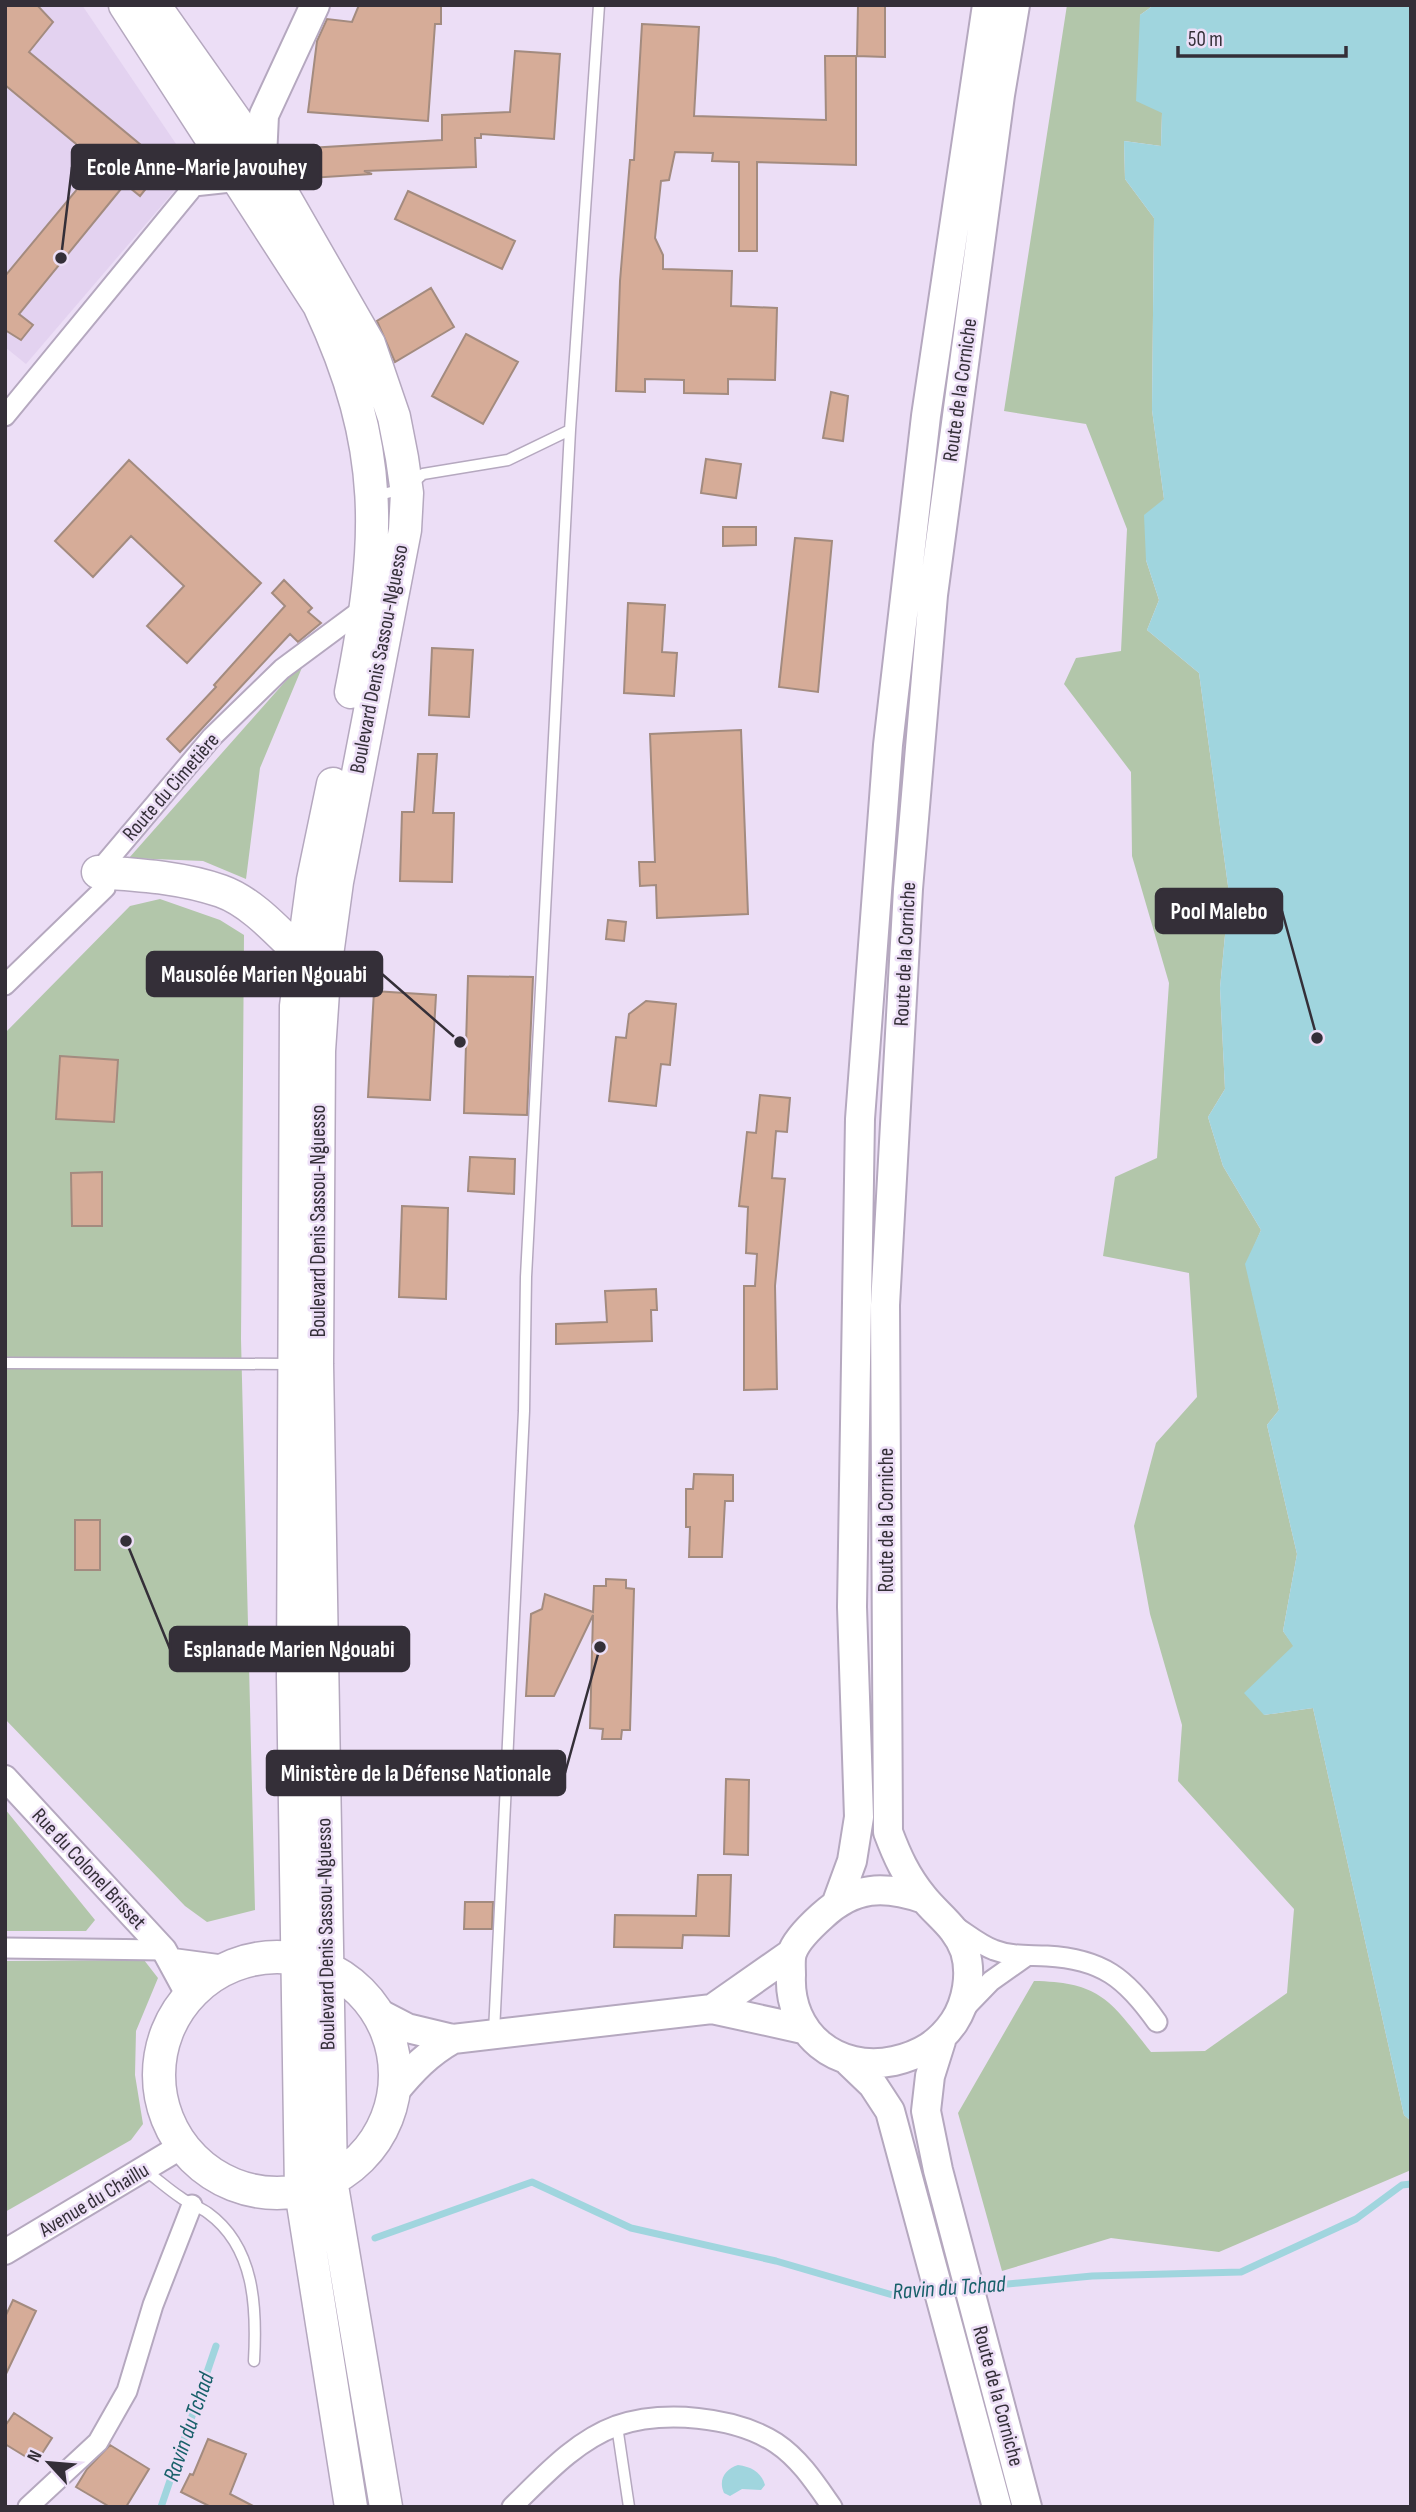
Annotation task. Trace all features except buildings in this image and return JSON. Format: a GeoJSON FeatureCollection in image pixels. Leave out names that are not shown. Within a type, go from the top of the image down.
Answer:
{"type":"FeatureCollection","features":[{"type":"Feature","properties":{"kind":"main road","name":"Boulevard Denis Sassou-Nguesso"},"geometry":{"type":"LineString","coordinates":[[125,5],[240,128],[240,181],[319,305],[336,342],[359,410],[393,472],[405,530],[337,882],[324,977],[319,1051],[312,1962],[301,2191],[351,2507]]}},
{"type":"Feature","properties":{"kind":"main road","name":"Boulevard Denis Sassou-Nguesso"},"geometry":{"type":"LineString","coordinates":[[154,5],[262,158],[369,344],[394,417],[393,472],[301,954],[296,1046],[294,1364],[312,1962],[331,2180],[386,2507]]}},
{"type":"Feature","properties":{"kind":"main road"},"geometry":{"type":"LineString","coordinates":[[240,128],[315,5]]}},
{"type":"Feature","properties":{"kind":"main road","name":"Route de la Corniche"},"geometry":{"type":"LineString","coordinates":[[837,1902],[852,1861],[859,1817],[852,1607],[860,1119],[888,745],[926,416],[987,5]]}},
{"type":"Feature","properties":{"kind":"main road","name":"Route de la Corniche"},"geometry":{"type":"LineString","coordinates":[[924,1899],[899,1863],[888,1832],[885,1305],[908,889],[933,594],[1000,95],[1015,5]]}},
{"type":"Feature","properties":{"kind":"main road"},"geometry":{"type":"LineString","coordinates":[[240,181],[262,158]]}},
{"type":"Feature","properties":{"kind":"main road"},"geometry":{"type":"LineString","coordinates":[[98,872],[166,877],[223,891],[261,916],[301,954]]}},
{"type":"Feature","properties":{"kind":"main road"},"geometry":{"type":"LineString","coordinates":[[712,2009],[792,1954],[812,1925],[837,1902],[869,1890],[897,1889],[924,1899],[952,1925],[965,1952],[969,1983],[961,2012],[942,2040],[911,2057],[877,2065],[849,2062],[821,2048],[803,2029],[790,1994],[792,1954]]}},
{"type":"Feature","properties":{"kind":"main road"},"geometry":{"type":"LineString","coordinates":[[260,1957],[312,1962],[357,1986],[380,2014],[394,2052],[394,2092],[383,2128],[361,2158],[331,2180],[301,2191],[267,2193],[235,2186],[205,2169],[182,2146],[167,2118],[160,2075],[161,2054],[171,2023],[189,1996],[225,1968],[260,1957]]}},
{"type":"Feature","properties":{"kind":"main road"},"geometry":{"type":"LineString","coordinates":[[394,2092],[416,2065],[433,2050],[453,2039],[712,2009],[803,2029]]}},
{"type":"Feature","properties":{"kind":"main road"},"geometry":{"type":"LineString","coordinates":[[380,2014],[407,2028],[453,2039]]}},
{"type":"Feature","properties":{"kind":"main road","name":"Route de la Corniche"},"geometry":{"type":"LineString","coordinates":[[942,2040],[930,2076],[926,2111],[938,2171],[1027,2507]]}},
{"type":"Feature","properties":{"kind":"main road","name":"Route de la Corniche"},"geometry":{"type":"LineString","coordinates":[[849,2062],[873,2085],[890,2111],[998,2507]]}},
{"type":"Feature","properties":{"kind":"street"},"geometry":{"type":"LineString","coordinates":[[5,416],[240,128]]}},
{"type":"Feature","properties":{"kind":"street"},"geometry":{"type":"LineString","coordinates":[[194,186],[240,181]]}},
{"type":"Feature","properties":{"kind":"street","name":"Route du Cimetière"},"geometry":{"type":"LineString","coordinates":[[5,985],[105,888],[98,872],[212,737],[282,669],[367,607]]}},
{"type":"Feature","properties":{"kind":"street","name":"Rue du Colonel Brisset"},"geometry":{"type":"LineString","coordinates":[[5,1778],[168,1956],[189,1996]]}},
{"type":"Feature","properties":{"kind":"street"},"geometry":{"type":"LineString","coordinates":[[952,1925],[993,1950],[1025,1957],[1047,1956],[1096,1964],[1117,1975],[1138,1995],[1157,2022]]}},
{"type":"Feature","properties":{"kind":"street"},"geometry":{"type":"LineString","coordinates":[[5,1948],[168,1956],[225,1968]]}},
{"type":"Feature","properties":{"kind":"street"},"geometry":{"type":"LineString","coordinates":[[961,2012],[991,1981],[1025,1957]]}},
{"type":"Feature","properties":{"kind":"street","name":"Avenue du Chaillu"},"geometry":{"type":"LineString","coordinates":[[5,2252],[182,2146]]}},
{"type":"Feature","properties":{"kind":"street"},"geometry":{"type":"LineString","coordinates":[[29,2507],[98,2442],[128,2391],[153,2305],[192,2204]]}},
{"type":"Feature","properties":{"kind":"street"},"geometry":{"type":"LineString","coordinates":[[512,2507],[555,2465],[585,2442],[617,2426],[688,2416],[729,2424],[776,2443],[810,2474],[832,2507]]}},
{"type":"Feature","properties":{"kind":"lane"},"geometry":{"type":"LineString","coordinates":[[494,2033],[524,1411],[526,1277],[570,430],[599,5]]}},
{"type":"Feature","properties":{"kind":"lane"},"geometry":{"type":"LineString","coordinates":[[393,472],[508,460],[570,430]]}},
{"type":"Feature","properties":{"kind":"lane"},"geometry":{"type":"LineString","coordinates":[[5,1363],[294,1364]]}},
{"type":"Feature","properties":{"kind":"lane"},"geometry":{"type":"LineString","coordinates":[[146,2170],[192,2204],[209,2213],[232,2237],[246,2264],[252,2287],[256,2325],[254,2361]]}},
{"type":"Feature","properties":{"kind":"lane"},"geometry":{"type":"LineString","coordinates":[[617,2426],[629,2507]]}},
{"type":"Feature","properties":{"kind":"shaded area"},"geometry":{"type":"Polygon","coordinates":[[[5,5],[82,5],[193,169],[26,364],[5,347],[5,5]]]}},
{"type":"Feature","properties":{"kind":"shaded area"},"geometry":{"type":"Polygon","coordinates":[[[1067,5],[1154,5],[1140,15],[1162,113],[1161,146],[1124,141],[1125,179],[1154,218],[1152,410],[1164,499],[1146,560],[1159,600],[1147,630],[1199,673],[1229,893],[1220,988],[1225,1089],[1208,1117],[1223,1166],[1261,1230],[1246,1265],[1279,1410],[1267,1425],[1297,1554],[1283,1631],[1294,1646],[1264,1715],[1313,1708],[1404,2115],[1411,2121],[1411,2170],[1219,2252],[1111,2238],[1002,2271],[958,2113],[1034,1981],[1075,1985],[1103,1998],[1151,2052],[1205,2051],[1287,1993],[1294,1909],[1178,1781],[1182,1725],[1150,1614],[1134,1526],[1156,1443],[1197,1397],[1189,1273],[1103,1256],[1115,1177],[1157,1158],[1169,983],[1132,856],[1131,772],[1064,684],[1076,658],[1121,651],[1127,529],[1086,424],[1004,411],[1067,5]]]}},
{"type":"Feature","properties":{"kind":"shaded area"},"geometry":{"type":"Polygon","coordinates":[[[1154,5],[1411,5],[1411,2121],[1404,2115],[1313,1708],[1264,1715],[1244,1693],[1293,1646],[1283,1631],[1297,1554],[1267,1425],[1279,1410],[1245,1264],[1261,1230],[1223,1166],[1208,1117],[1225,1089],[1220,988],[1229,893],[1199,673],[1147,630],[1159,600],[1146,560],[1144,515],[1164,499],[1152,410],[1154,218],[1125,179],[1124,141],[1161,146],[1162,113],[1136,101],[1140,15],[1154,5]]]}},
{"type":"Feature","properties":{"kind":"shaded area"},"geometry":{"type":"Polygon","coordinates":[[[306,658],[260,768],[246,879],[203,861],[129,858],[306,658]]]}},
{"type":"Feature","properties":{"kind":"shaded area"},"geometry":{"type":"Polygon","coordinates":[[[160,899],[220,920],[244,935],[241,1339],[255,1910],[207,1922],[185,1906],[5,1719],[5,1033],[130,906],[160,899]]]}},
{"type":"Feature","properties":{"kind":"shaded area"},"geometry":{"type":"Polygon","coordinates":[[[5,1809],[95,1920],[86,1931],[5,1931],[5,1809]]]}},
{"type":"Feature","properties":{"kind":"shaded area"},"geometry":{"type":"Polygon","coordinates":[[[144,1960],[158,1978],[136,2031],[135,2075],[143,2124],[131,2140],[5,2212],[5,1961],[144,1960]]]}},
{"type":"Feature","properties":{"kind":"shaded area"},"geometry":{"type":"Polygon","coordinates":[[[738,2465],[758,2473],[765,2485],[761,2490],[742,2489],[730,2496],[724,2493],[724,2476],[729,2469],[738,2465]]]}},
{"type":"Feature","properties":{"kind":"waterway","name":"Ravin du Tchad"},"geometry":{"type":"LineString","coordinates":[[375,2238],[532,2182],[631,2228],[776,2261],[896,2296],[934,2292]]}},
{"type":"Feature","properties":{"kind":"waterway","name":"Ravin du Tchad"},"geometry":{"type":"LineString","coordinates":[[977,2287],[1092,2276],[1241,2272],[1356,2219],[1402,2185],[1411,2184]]}},
{"type":"Feature","properties":{"kind":"waterway","name":"Ravin du Tchad"},"geometry":{"type":"LineString","coordinates":[[161,2507],[216,2346]]}},
{"type":"Feature","properties":{"kind":"place","name":"Ecole Anne-Marie Javouhey"},"geometry":{"type":"Point","coordinates":[61,258]}},
{"type":"Feature","properties":{"kind":"place","name":"Pool Malebo"},"geometry":{"type":"Point","coordinates":[1317,1038]}},
{"type":"Feature","properties":{"kind":"place","name":"Mausolée Marien Ngouabi"},"geometry":{"type":"Point","coordinates":[460,1042]}},
{"type":"Feature","properties":{"kind":"place","name":"Esplanade Marien Ngouabi"},"geometry":{"type":"Point","coordinates":[126,1541]}},
{"type":"Feature","properties":{"kind":"place","name":"Ministère de la Défense Nationale"},"geometry":{"type":"Point","coordinates":[600,1647]}}]}
